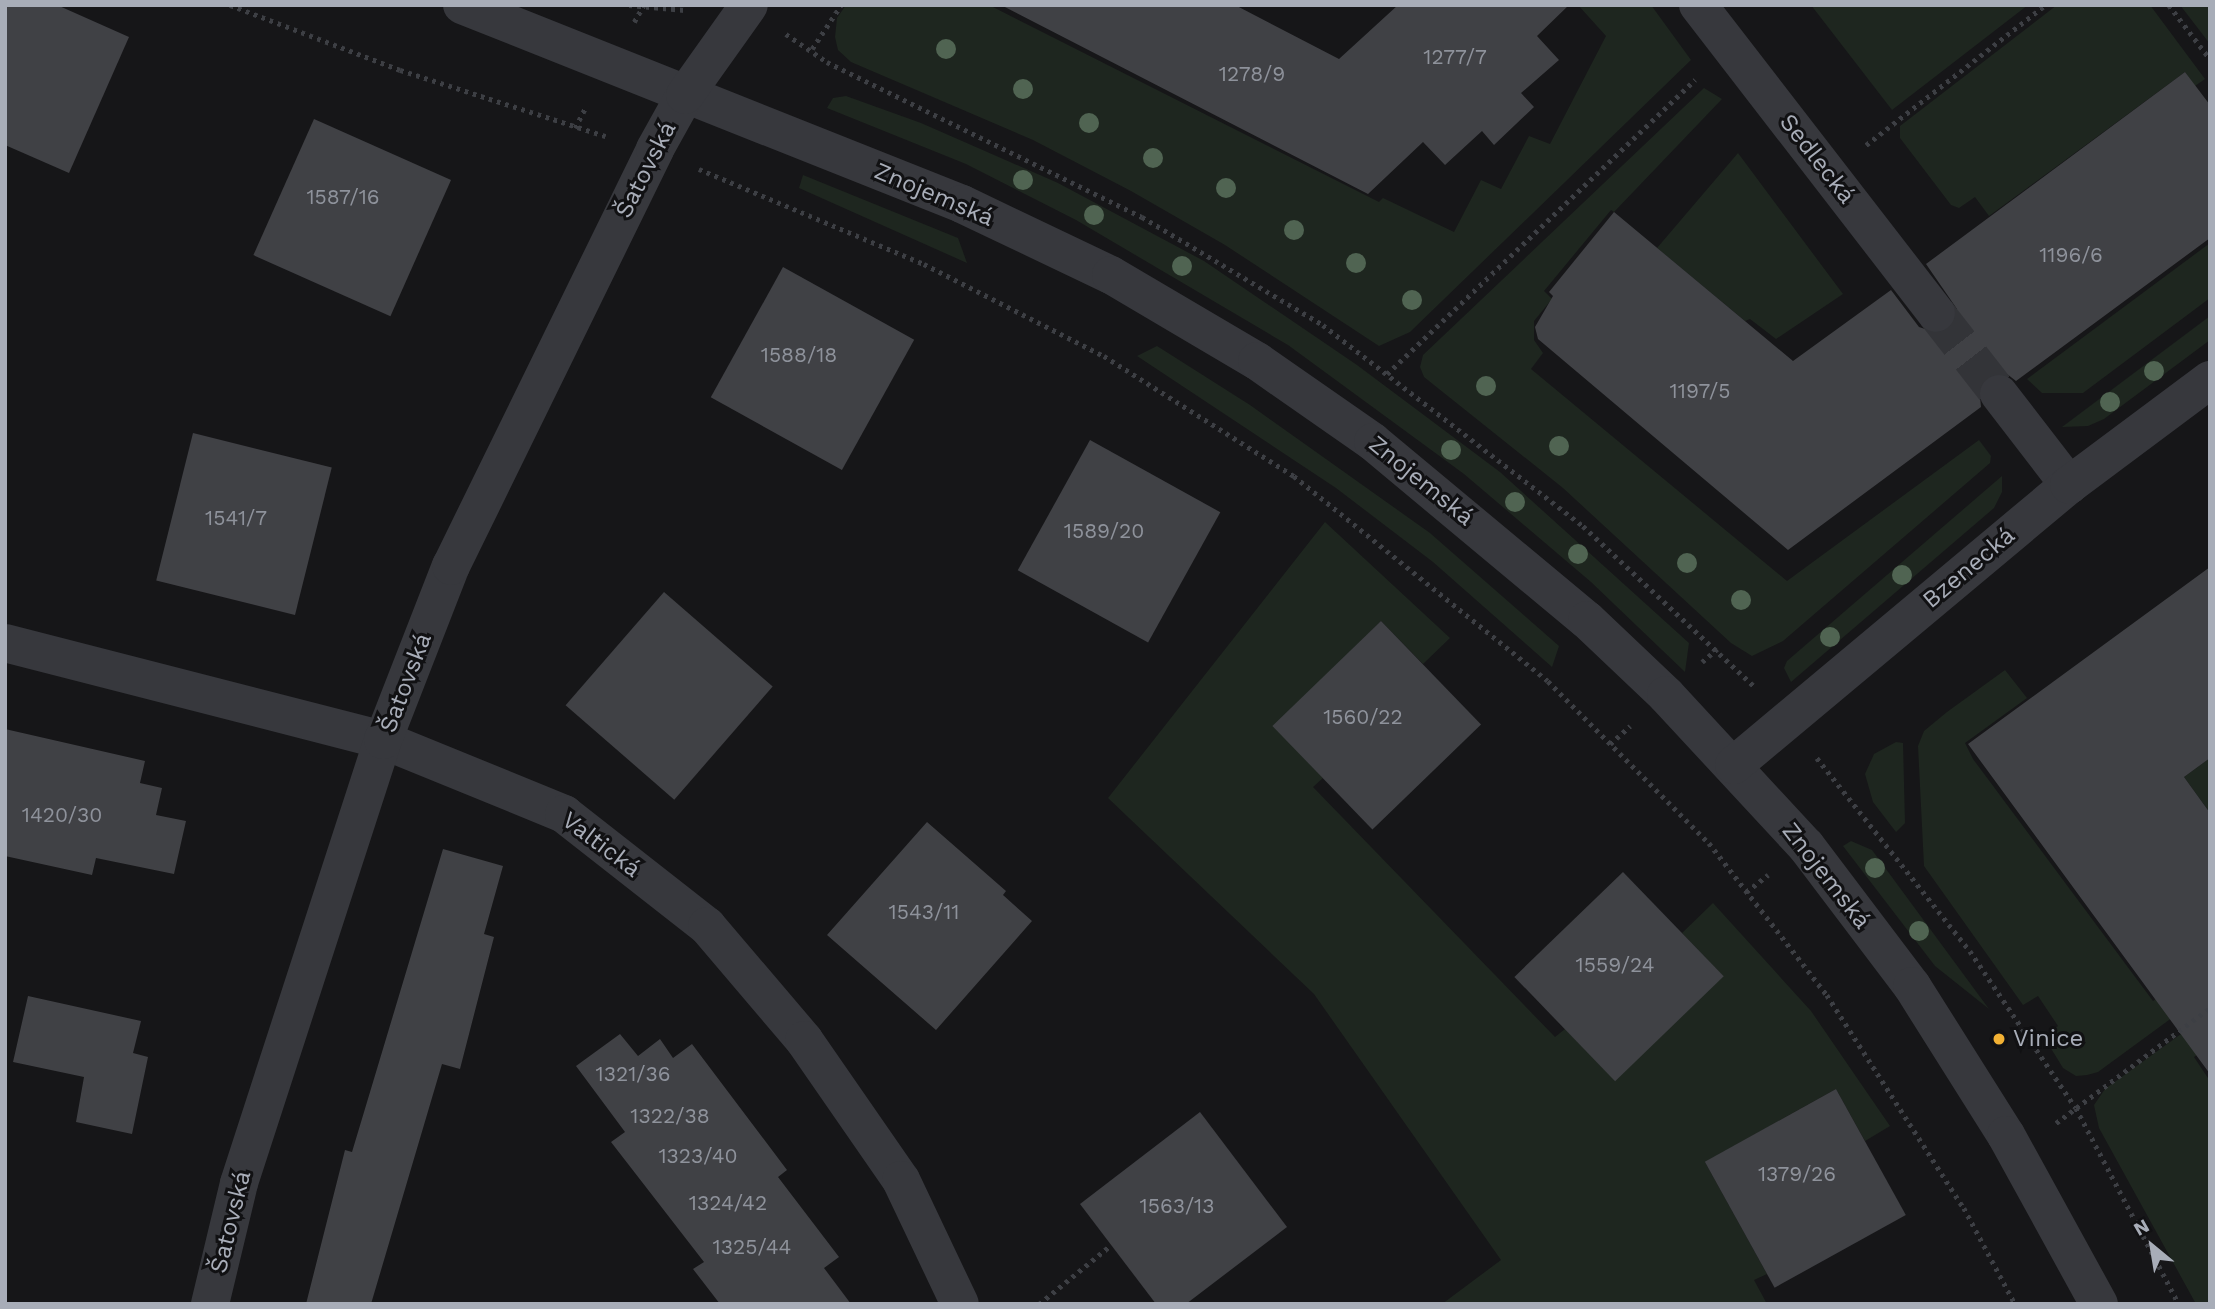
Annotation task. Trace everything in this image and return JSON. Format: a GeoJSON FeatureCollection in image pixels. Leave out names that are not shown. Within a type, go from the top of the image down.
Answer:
{"type":"FeatureCollection","features":[{"type":"Feature","properties":{"kind":"street","name":"Znojemská"},"geometry":{"type":"LineString","coordinates":[[462,5],[961,204],[1111,275],[1256,360],[1373,442],[1587,620],[1734,765],[1806,846],[1912,986],[2016,1152],[2099,1304]]}},
{"type":"Feature","properties":{"kind":"street","name":"Sedlecká"},"geometry":{"type":"LineString","coordinates":[[1698,5],[1936,313]]}},
{"type":"Feature","properties":{"kind":"street","name":"Šatovská"},"geometry":{"type":"LineString","coordinates":[[210,1304],[239,1183],[383,740],[451,566],[655,149],[685,95],[742,7]]}},
{"type":"Feature","properties":{"kind":"street","name":"Bzenecká"},"geometry":{"type":"LineString","coordinates":[[1734,765],[2069,485],[2210,380]]}},
{"type":"Feature","properties":{"kind":"street"},"geometry":{"type":"LineString","coordinates":[[1999,394],[2069,485]]}},
{"type":"Feature","properties":{"kind":"street","name":"Valtická"},"geometry":{"type":"LineString","coordinates":[[5,643],[383,740],[564,814],[707,926],[804,1040],[901,1180],[960,1304]]}},
{"type":"Feature","properties":{"kind":"path"},"geometry":{"type":"LineString","coordinates":[[230,5],[400,70],[655,149],[924,264],[1104,356],[1294,476],[1548,681],[1709,843],[1827,995],[1964,1208],[2015,1304]]}},
{"type":"Feature","properties":{"kind":"path"},"geometry":{"type":"LineString","coordinates":[[812,49],[841,5]]}},
{"type":"Feature","properties":{"kind":"path"},"geometry":{"type":"LineString","coordinates":[[1829,175],[2045,5]]}},
{"type":"Feature","properties":{"kind":"path"},"geometry":{"type":"LineString","coordinates":[[2169,5],[2210,59]]}},
{"type":"Feature","properties":{"kind":"path"},"geometry":{"type":"LineString","coordinates":[[1387,374],[1730,46]]}},
{"type":"Feature","properties":{"kind":"path"},"geometry":{"type":"LineString","coordinates":[[2016,1152],[2210,1008]]}},
{"type":"Feature","properties":{"kind":"path"},"geometry":{"type":"LineString","coordinates":[[1039,1304],[1111,1245]]}},
{"type":"Feature","properties":{"kind":"shaded area"},"geometry":{"type":"Polygon","coordinates":[[[846,5],[989,5],[1379,202],[1383,198],[1454,232],[1481,180],[1501,189],[1529,136],[1550,144],[1606,36],[1578,5],[1651,5],[1691,60],[1410,332],[1379,346],[1225,245],[1131,191],[1033,140],[851,62],[838,50],[835,37],[837,18],[846,5]]]}},
{"type":"Feature","properties":{"kind":"shaded area"},"geometry":{"type":"Polygon","coordinates":[[[1811,5],[2028,5],[1892,110],[1811,5]]]}},
{"type":"Feature","properties":{"kind":"shaded area"},"geometry":{"type":"Polygon","coordinates":[[[2057,5],[2150,5],[2205,79],[2195,86],[2185,72],[1989,216],[1975,197],[1959,208],[1951,205],[1900,138],[1900,126],[2057,5]]]}},
{"type":"Feature","properties":{"kind":"shaded area"},"geometry":{"type":"Polygon","coordinates":[[[2180,5],[2210,5],[2210,44],[2180,5]]]}},
{"type":"Feature","properties":{"kind":"shaded area"},"geometry":{"type":"Polygon","coordinates":[[[1704,88],[1722,99],[1614,212],[1611,210],[1544,291],[1552,299],[1534,321],[1534,340],[1543,353],[1531,369],[1787,581],[1979,440],[1991,456],[1990,463],[1783,641],[1752,656],[1731,643],[1563,488],[1424,377],[1420,367],[1423,355],[1704,88]]]}},
{"type":"Feature","properties":{"kind":"shaded area"},"geometry":{"type":"Polygon","coordinates":[[[846,96],[921,123],[1058,183],[1204,261],[1357,365],[1500,472],[1689,643],[1685,672],[1591,582],[1464,474],[1288,345],[1076,220],[966,164],[827,108],[833,98],[846,96]]]}},
{"type":"Feature","properties":{"kind":"shaded area"},"geometry":{"type":"Polygon","coordinates":[[[1738,153],[1843,294],[1776,339],[1750,319],[1745,321],[1657,248],[1738,153]]]}},
{"type":"Feature","properties":{"kind":"shaded area"},"geometry":{"type":"Polygon","coordinates":[[[803,175],[958,238],[967,263],[799,188],[803,175]]]}},
{"type":"Feature","properties":{"kind":"shaded area"},"geometry":{"type":"Polygon","coordinates":[[[2210,243],[2210,298],[2083,393],[2042,393],[2027,379],[2210,243]]]}},
{"type":"Feature","properties":{"kind":"shaded area"},"geometry":{"type":"Polygon","coordinates":[[[2210,316],[2210,340],[2104,419],[2088,426],[2062,427],[2210,316]]]}},
{"type":"Feature","properties":{"kind":"shaded area"},"geometry":{"type":"Polygon","coordinates":[[[1157,346],[1250,405],[1430,533],[1559,646],[1552,667],[1433,562],[1336,488],[1137,356],[1157,346]]]}},
{"type":"Feature","properties":{"kind":"shaded area"},"geometry":{"type":"Polygon","coordinates":[[[2002,476],[2002,492],[1994,508],[1791,682],[1784,668],[1787,661],[2002,476]]]}},
{"type":"Feature","properties":{"kind":"shaded area"},"geometry":{"type":"Polygon","coordinates":[[[1325,522],[1450,638],[1423,664],[1381,621],[1274,726],[1323,778],[1313,787],[1555,1037],[1565,1029],[1615,1080],[1723,976],[1682,933],[1713,903],[1811,1011],[1890,1126],[1865,1141],[1836,1089],[1705,1162],[1767,1274],[1754,1280],[1767,1304],[1442,1304],[1501,1260],[1314,994],[1108,798],[1325,522]]]}},
{"type":"Feature","properties":{"kind":"shaded area"},"geometry":{"type":"Polygon","coordinates":[[[2005,670],[2027,698],[1965,743],[1973,759],[2153,1001],[2210,959],[2210,990],[2098,1072],[2087,1075],[2076,1076],[2063,1068],[2044,1037],[2058,1026],[2038,996],[2023,1005],[1924,866],[1918,746],[1924,731],[2005,670]]]}},
{"type":"Feature","properties":{"kind":"shaded area"},"geometry":{"type":"Polygon","coordinates":[[[1896,742],[1903,743],[1905,823],[1896,832],[1873,802],[1865,774],[1874,754],[1896,742]]]}},
{"type":"Feature","properties":{"kind":"shaded area"},"geometry":{"type":"Polygon","coordinates":[[[2210,758],[2210,813],[2184,777],[2210,758]]]}},
{"type":"Feature","properties":{"kind":"shaded area"},"geometry":{"type":"Polygon","coordinates":[[[1851,841],[1872,850],[1989,1009],[1935,966],[1843,846],[1851,841]]]}},
{"type":"Feature","properties":{"kind":"shaded area"},"geometry":{"type":"Polygon","coordinates":[[[2210,1013],[2210,1046],[2194,1057],[2210,1081],[2210,1304],[2196,1304],[2099,1128],[2094,1105],[2105,1089],[2210,1013]]]}},
{"type":"Feature","properties":{"kind":"building"},"geometry":{"type":"Polygon","coordinates":[[[5,5],[57,5],[129,37],[69,173],[5,145],[5,5]]]}},
{"type":"Feature","properties":{"kind":"building"},"geometry":{"type":"Polygon","coordinates":[[[1001,5],[1235,5],[1339,59],[1398,5],[1569,5],[1537,36],[1559,60],[1521,93],[1534,107],[1494,145],[1482,131],[1445,165],[1423,142],[1368,194],[1001,5]]]}},
{"type":"Feature","properties":{"kind":"building"},"geometry":{"type":"Polygon","coordinates":[[[2185,72],[2210,105],[2210,238],[2016,381],[2007,374],[1986,376],[1979,386],[1981,407],[1788,550],[1538,339],[1535,327],[1553,296],[1549,292],[1614,212],[1793,361],[1891,290],[1919,327],[1940,334],[1956,322],[1957,309],[1926,264],[2185,72]]]}},
{"type":"Feature","properties":{"kind":"building"},"geometry":{"type":"Polygon","coordinates":[[[314,119],[451,180],[390,316],[253,255],[314,119]]]}},
{"type":"Feature","properties":{"kind":"building"},"geometry":{"type":"Polygon","coordinates":[[[783,267],[914,340],[842,470],[711,397],[783,267]]]}},
{"type":"Feature","properties":{"kind":"building"},"geometry":{"type":"Polygon","coordinates":[[[193,433],[332,468],[295,615],[156,580],[193,433]]]}},
{"type":"Feature","properties":{"kind":"building"},"geometry":{"type":"Polygon","coordinates":[[[1090,440],[1220,512],[1148,643],[1018,570],[1090,440]]]}},
{"type":"Feature","properties":{"kind":"building"},"geometry":{"type":"Polygon","coordinates":[[[2210,567],[2210,758],[2184,777],[2210,813],[2210,1074],[1968,744],[2210,567]]]}},
{"type":"Feature","properties":{"kind":"building"},"geometry":{"type":"Polygon","coordinates":[[[664,592],[773,686],[674,800],[566,705],[664,592]]]}},
{"type":"Feature","properties":{"kind":"building"},"geometry":{"type":"Polygon","coordinates":[[[1381,621],[1481,725],[1372,829],[1272,726],[1381,621]]]}},
{"type":"Feature","properties":{"kind":"building"},"geometry":{"type":"Polygon","coordinates":[[[5,729],[145,761],[140,783],[162,788],[156,815],[186,821],[174,874],[96,858],[92,875],[5,856],[5,729]]]}},
{"type":"Feature","properties":{"kind":"building"},"geometry":{"type":"Polygon","coordinates":[[[927,822],[1006,891],[1003,895],[1032,921],[936,1030],[827,935],[927,822]]]}},
{"type":"Feature","properties":{"kind":"building"},"geometry":{"type":"Polygon","coordinates":[[[443,849],[503,866],[484,934],[494,937],[460,1069],[442,1064],[371,1304],[306,1304],[345,1150],[352,1152],[443,849]]]}},
{"type":"Feature","properties":{"kind":"building"},"geometry":{"type":"Polygon","coordinates":[[[1623,872],[1724,976],[1615,1081],[1514,977],[1623,872]]]}},
{"type":"Feature","properties":{"kind":"building"},"geometry":{"type":"Polygon","coordinates":[[[28,996],[141,1021],[133,1053],[148,1057],[132,1134],[76,1122],[84,1077],[13,1062],[28,996]]]}},
{"type":"Feature","properties":{"kind":"building"},"geometry":{"type":"Polygon","coordinates":[[[620,1034],[638,1056],[660,1039],[673,1058],[692,1044],[787,1170],[778,1177],[839,1257],[824,1268],[851,1304],[720,1304],[693,1269],[704,1262],[611,1142],[625,1132],[576,1066],[620,1034]]]}},
{"type":"Feature","properties":{"kind":"building"},"geometry":{"type":"Polygon","coordinates":[[[1836,1089],[1906,1215],[1775,1288],[1705,1162],[1836,1089]]]}},
{"type":"Feature","properties":{"kind":"building"},"geometry":{"type":"Polygon","coordinates":[[[1200,1112],[1287,1227],[1186,1304],[1156,1304],[1080,1204],[1200,1112]]]}},
{"type":"Feature","properties":{"kind":"tunnel"},"geometry":{"type":"LineString","coordinates":[[1936,313],[1999,394]]}},
{"type":"Feature","properties":{"kind":"place","name":"Vinice"},"geometry":{"type":"Point","coordinates":[1999,1039]}}]}
